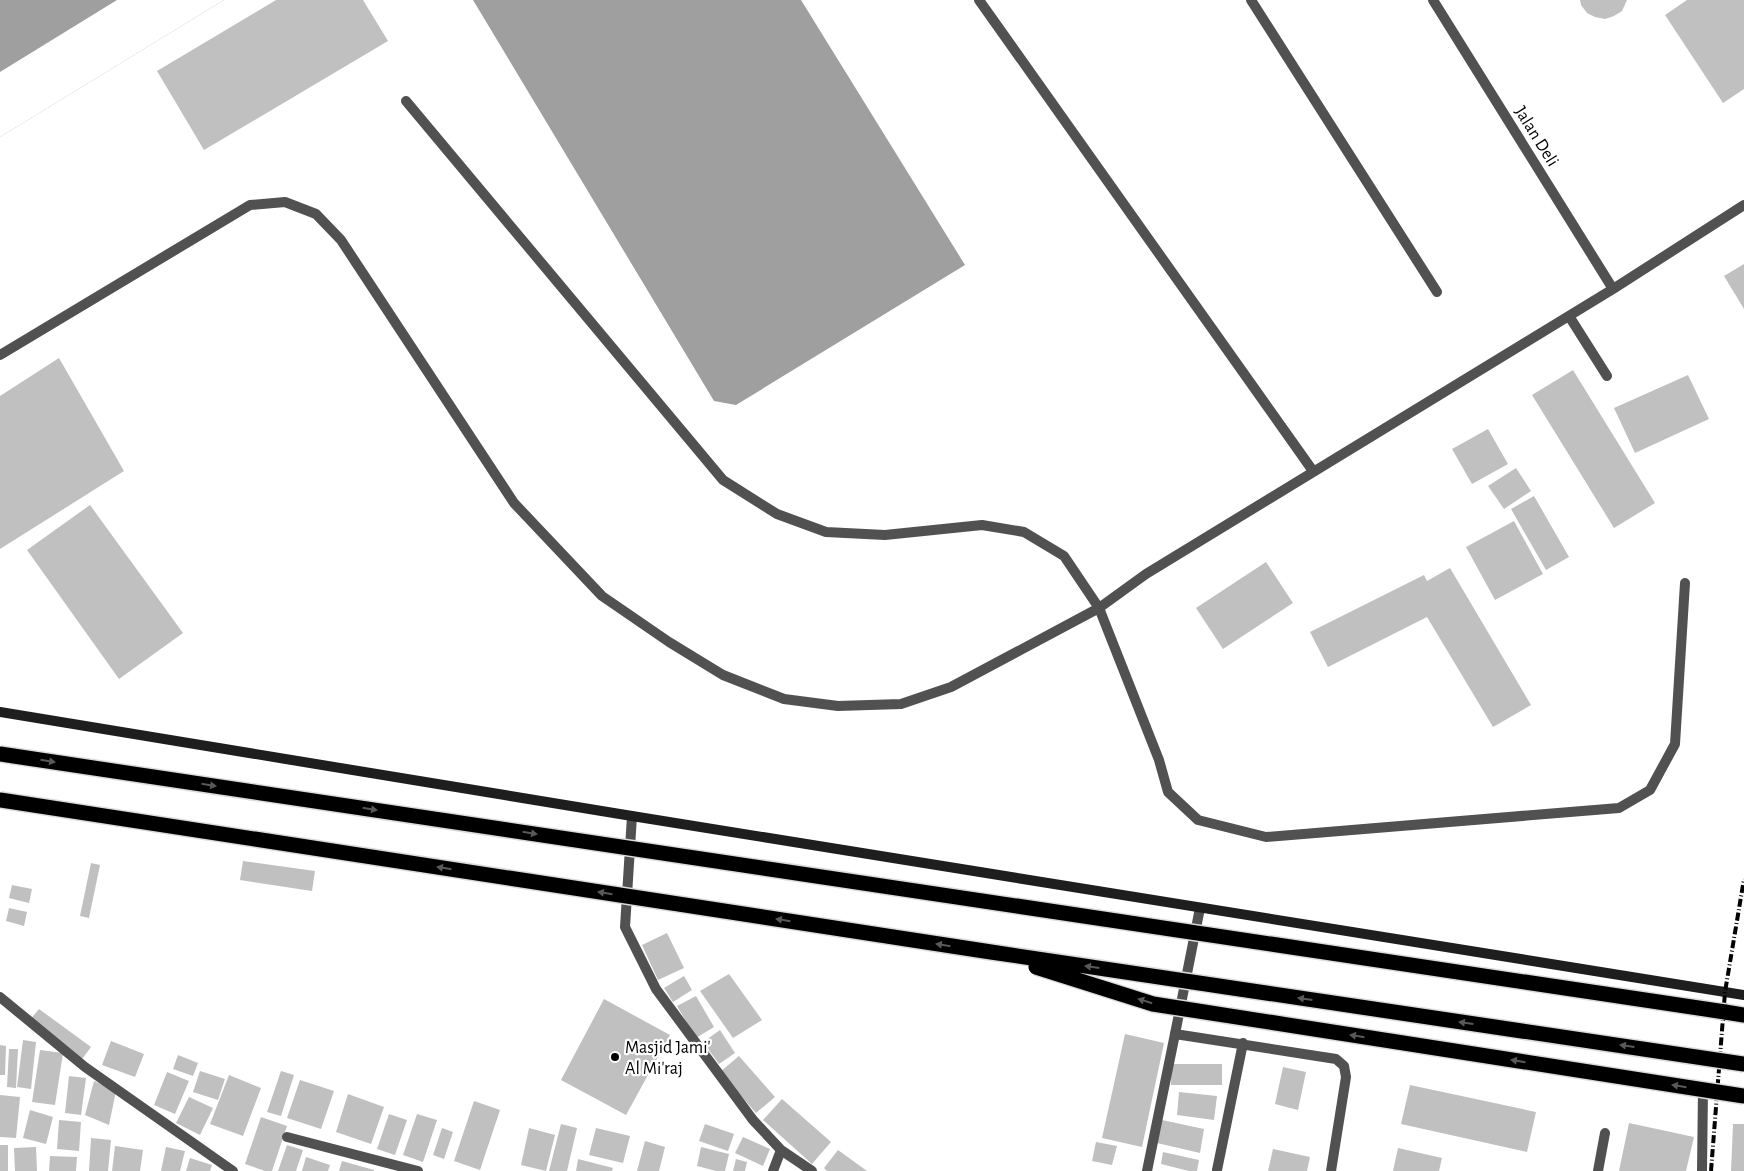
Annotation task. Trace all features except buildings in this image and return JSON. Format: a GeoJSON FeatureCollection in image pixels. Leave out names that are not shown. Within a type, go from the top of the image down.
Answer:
{"type":"FeatureCollection","features":[{"type":"Feature","properties":{"kind":"highway"},"geometry":{"type":"LineString","coordinates":[[0,754],[1725,1012],[1744,1013]]}},
{"type":"Feature","properties":{"kind":"highway"},"geometry":{"type":"LineString","coordinates":[[0,800],[991,952],[1744,1064]]}},
{"type":"Feature","properties":{"kind":"highway"},"geometry":{"type":"LineString","coordinates":[[991,952],[1153,1004],[1744,1096]]}},
{"type":"Feature","properties":{"kind":"street"},"geometry":{"type":"LineString","coordinates":[[979,0],[1313,471]]}},
{"type":"Feature","properties":{"kind":"street"},"geometry":{"type":"LineString","coordinates":[[1251,0],[1437,292]]}},
{"type":"Feature","properties":{"kind":"street","name":"Jalan Deli"},"geometry":{"type":"LineString","coordinates":[[1433,0],[1613,289]]}},
{"type":"Feature","properties":{"kind":"street"},"geometry":{"type":"LineString","coordinates":[[406,101],[723,480],[777,514],[826,532],[884,535],[982,525],[1024,532],[1064,556],[1099,608],[1159,760],[1168,792],[1198,820],[1266,837],[1619,808],[1650,790],[1675,744],[1685,583]]}},
{"type":"Feature","properties":{"kind":"street"},"geometry":{"type":"LineString","coordinates":[[0,355],[250,205],[285,202],[316,214],[341,240],[514,502],[602,596],[669,642],[723,675],[784,699],[838,706],[901,704],[951,687],[1099,608],[1146,574],[1613,289],[1744,205]]}},
{"type":"Feature","properties":{"kind":"street"},"geometry":{"type":"LineString","coordinates":[[1569,316],[1607,376]]}},
{"type":"Feature","properties":{"kind":"street"},"geometry":{"type":"LineString","coordinates":[[0,712],[1744,996]]}},
{"type":"Feature","properties":{"kind":"street"},"geometry":{"type":"LineString","coordinates":[[632,816],[625,927],[656,989],[752,1120],[781,1150],[812,1171]]}},
{"type":"Feature","properties":{"kind":"street"},"geometry":{"type":"LineString","coordinates":[[1147,1171],[1200,908]]}},
{"type":"Feature","properties":{"kind":"street"},"geometry":{"type":"LineString","coordinates":[[0,997],[85,1067],[233,1171]]}},
{"type":"Feature","properties":{"kind":"street"},"geometry":{"type":"LineString","coordinates":[[1175,1034],[1243,1043],[1336,1059],[1344,1066],[1346,1077],[1331,1171]]}},
{"type":"Feature","properties":{"kind":"street"},"geometry":{"type":"LineString","coordinates":[[1217,1170],[1243,1043]]}},
{"type":"Feature","properties":{"kind":"street"},"geometry":{"type":"LineString","coordinates":[[1702,1171],[1703,1090]]}},
{"type":"Feature","properties":{"kind":"street"},"geometry":{"type":"LineString","coordinates":[[1598,1171],[1605,1133]]}},
{"type":"Feature","properties":{"kind":"street"},"geometry":{"type":"LineString","coordinates":[[287,1138],[418,1171]]}},
{"type":"Feature","properties":{"kind":"street"},"geometry":{"type":"LineString","coordinates":[[773,1171],[781,1150]]}},
{"type":"Feature","properties":{"kind":"shaded area"},"geometry":{"type":"Polygon","coordinates":[[[0,0],[224,0],[0,137],[0,0]]]}},
{"type":"Feature","properties":{"kind":"shaded area"},"geometry":{"type":"Polygon","coordinates":[[[473,0],[801,0],[965,265],[736,405],[714,401],[473,0]]]}},
{"type":"Feature","properties":{"kind":"pier"},"geometry":{"type":"Polygon","coordinates":[[[117,0],[224,0],[0,137],[0,72],[117,0]]]}},
{"type":"Feature","properties":{"kind":"railway"},"geometry":{"type":"LineString","coordinates":[[1711,1171],[1725,992],[1744,879]]}},
{"type":"Feature","properties":{"kind":"place","name":"Masjid Jami' Al Mi'raj"},"geometry":{"type":"Point","coordinates":[615,1057]}}]}
